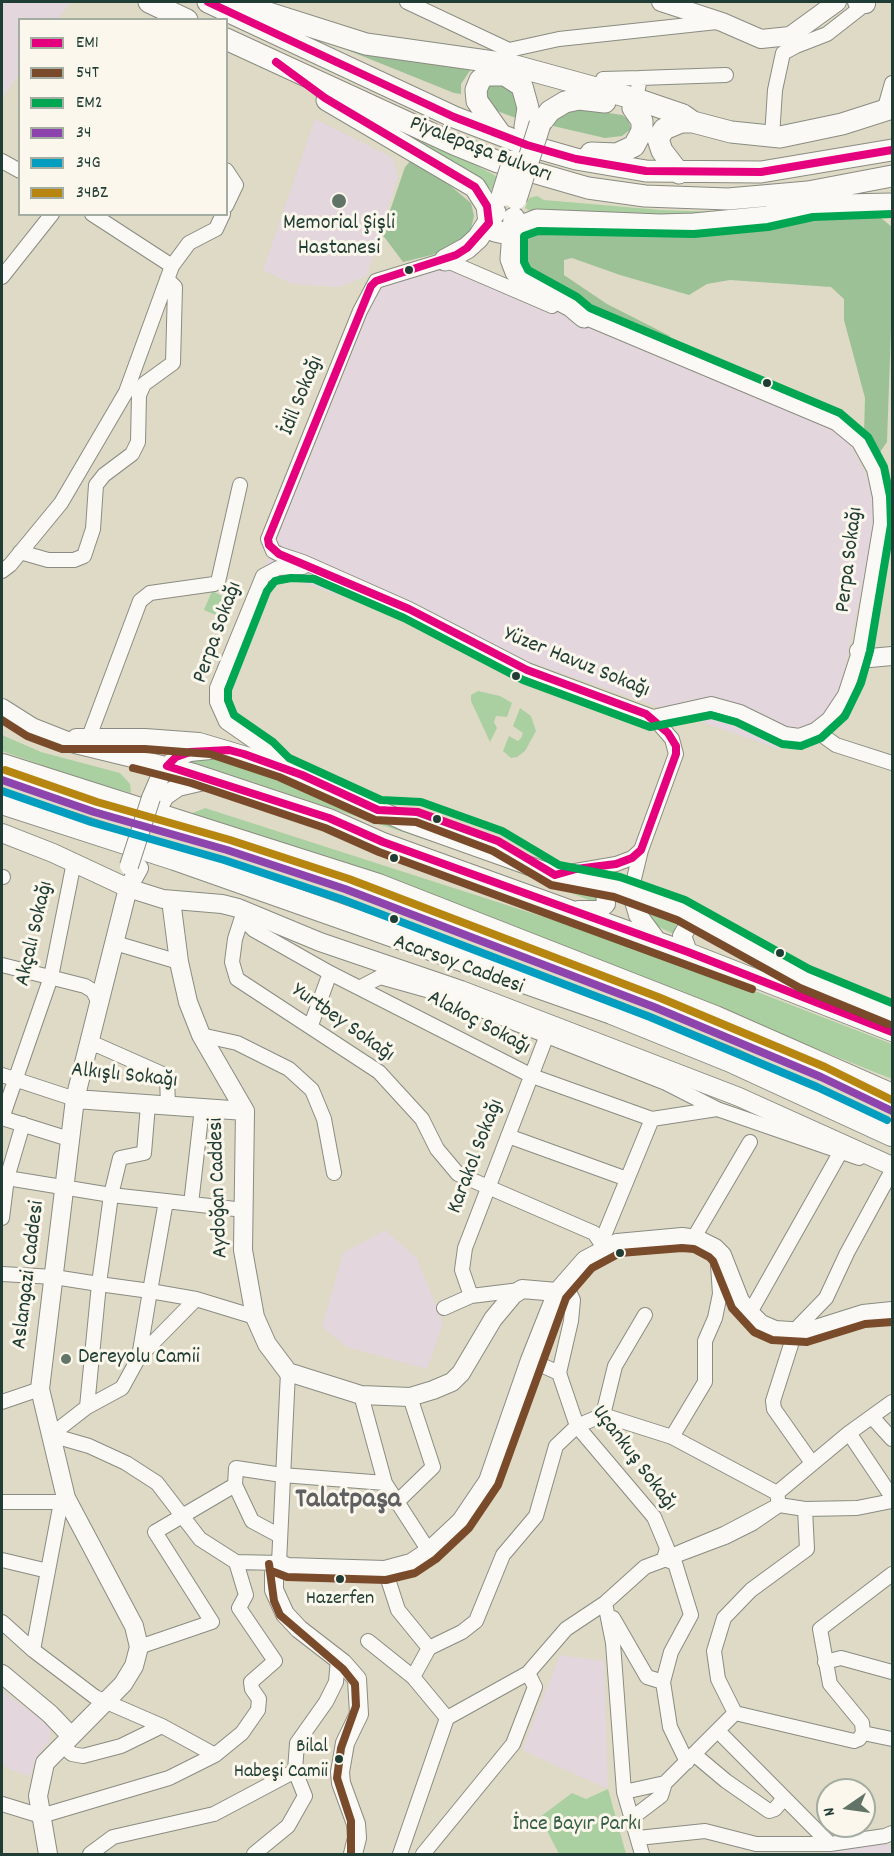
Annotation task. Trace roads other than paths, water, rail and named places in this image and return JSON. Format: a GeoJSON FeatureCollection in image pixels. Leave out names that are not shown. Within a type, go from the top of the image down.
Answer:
{"type":"FeatureCollection","features":[{"type":"Feature","properties":{"kind":"highway"},"geometry":{"type":"LineString","coordinates":[[2,766],[389,890],[705,1014],[892,1096]]}},
{"type":"Feature","properties":{"kind":"highway"},"geometry":{"type":"LineString","coordinates":[[2,802],[175,858],[612,1012],[741,1064],[892,1134]]}},
{"type":"Feature","properties":{"kind":"main road"},"geometry":{"type":"LineString","coordinates":[[149,2],[183,18]]}},
{"type":"Feature","properties":{"kind":"main road","name":"Piyalepaşa Bulvarı"},"geometry":{"type":"LineString","coordinates":[[208,2],[454,117],[551,152],[616,167],[680,173],[761,172],[892,150]]}},
{"type":"Feature","properties":{"kind":"main road"},"geometry":{"type":"LineString","coordinates":[[219,2],[247,6],[366,44],[508,64],[596,84],[634,104],[687,122],[731,132],[772,137],[804,133],[888,110]]}},
{"type":"Feature","properties":{"kind":"main road"},"geometry":{"type":"LineString","coordinates":[[661,2],[722,22],[761,39],[790,36],[837,2]]}},
{"type":"Feature","properties":{"kind":"main road"},"geometry":{"type":"LineString","coordinates":[[308,26],[367,37],[509,50]]}},
{"type":"Feature","properties":{"kind":"main road","name":"Piyalepaşa Bulvarı"},"geometry":{"type":"LineString","coordinates":[[228,40],[454,144],[543,177],[605,191],[700,199],[751,198],[808,192],[892,176]]}},
{"type":"Feature","properties":{"kind":"main road"},"geometry":{"type":"LineString","coordinates":[[276,62],[325,98],[475,187],[487,206],[489,224],[495,231],[504,233],[526,222],[537,220],[671,225],[734,221],[812,207]]}},
{"type":"Feature","properties":{"kind":"main road"},"geometry":{"type":"LineString","coordinates":[[501,135],[477,101],[476,90],[480,80],[486,75],[506,75],[522,86],[532,125]]}},
{"type":"Feature","properties":{"kind":"main road"},"geometry":{"type":"LineString","coordinates":[[445,260],[467,248],[509,197],[532,125],[546,99],[572,89],[596,84]]}},
{"type":"Feature","properties":{"kind":"main road"},"geometry":{"type":"LineString","coordinates":[[532,125],[556,106],[579,99],[634,104]]}},
{"type":"Feature","properties":{"kind":"main road"},"geometry":{"type":"LineString","coordinates":[[551,152],[627,152],[634,146],[642,131],[642,121],[634,104]]}},
{"type":"Feature","properties":{"kind":"main road"},"geometry":{"type":"LineString","coordinates":[[680,173],[662,151],[658,139],[664,129],[687,122]]}},
{"type":"Feature","properties":{"kind":"main road"},"geometry":{"type":"LineString","coordinates":[[509,197],[514,230],[511,259],[516,272],[531,285],[571,306],[584,316]]}},
{"type":"Feature","properties":{"kind":"main road"},"geometry":{"type":"LineString","coordinates":[[751,198],[786,206],[892,204]]}},
{"type":"Feature","properties":{"kind":"main road"},"geometry":{"type":"LineString","coordinates":[[859,651],[870,658],[892,656]]}},
{"type":"Feature","properties":{"kind":"main road"},"geometry":{"type":"LineString","coordinates":[[2,708],[32,727],[64,739],[88,742],[169,739],[212,744],[283,767],[406,822],[555,875],[631,891],[699,919],[804,978],[845,997],[892,1014]]}},
{"type":"Feature","properties":{"kind":"main road"},"geometry":{"type":"LineString","coordinates":[[88,742],[133,761],[143,771],[156,800],[178,787],[209,780]]}},
{"type":"Feature","properties":{"kind":"main road"},"geometry":{"type":"LineString","coordinates":[[167,766],[183,753],[229,750]]}},
{"type":"Feature","properties":{"kind":"main road"},"geometry":{"type":"LineString","coordinates":[[117,753],[167,766],[329,818],[383,842],[688,952],[892,1032]]}},
{"type":"Feature","properties":{"kind":"main road","name":"Aslangazi Caddesi"},"geometry":{"type":"LineString","coordinates":[[139,1647],[135,1626],[63,1500],[40,1389],[75,1099],[132,875],[167,766]]}},
{"type":"Feature","properties":{"kind":"main road","name":"Acarsoy Caddesi"},"geometry":{"type":"LineString","coordinates":[[2,827],[74,858]]}},
{"type":"Feature","properties":{"kind":"main road","name":"Acarsoy Caddesi"},"geometry":{"type":"LineString","coordinates":[[2,834],[132,875],[160,891],[224,896],[320,942],[440,982],[626,1051],[775,1112],[889,1167]]}},
{"type":"Feature","properties":{"kind":"main road","name":"Acarsoy Caddesi"},"geometry":{"type":"LineString","coordinates":[[132,875],[171,900],[245,907]]}},
{"type":"Feature","properties":{"kind":"main road"},"geometry":{"type":"LineString","coordinates":[[567,909],[595,911],[603,907],[606,896],[600,883]]}},
{"type":"Feature","properties":{"kind":"main road"},"geometry":{"type":"LineString","coordinates":[[631,891],[638,915],[658,942]]}},
{"type":"Feature","properties":{"kind":"main road","name":"Aydoğan Caddesi"},"geometry":{"type":"LineString","coordinates":[[171,900],[179,962],[188,1002],[201,1035],[245,1112],[243,1250],[255,1317],[267,1344],[288,1372]]}},
{"type":"Feature","properties":{"kind":"main road"},"geometry":{"type":"LineString","coordinates":[[688,952],[682,936],[689,924],[699,919]]}},
{"type":"Feature","properties":{"kind":"main road","name":"Alkışlı Sokağı"},"geometry":{"type":"LineString","coordinates":[[75,1099],[245,1112]]}},
{"type":"Feature","properties":{"kind":"main road"},"geometry":{"type":"LineString","coordinates":[[279,1563],[394,1560],[427,1548],[452,1520],[482,1475],[531,1331],[554,1291],[602,1246],[630,1234],[684,1231],[718,1248],[729,1257],[751,1311],[770,1324],[796,1330],[826,1328],[862,1314],[892,1311]]}},
{"type":"Feature","properties":{"kind":"main road"},"geometry":{"type":"LineString","coordinates":[[288,1372],[362,1395],[410,1397],[452,1382],[461,1373],[493,1319],[513,1295],[522,1289],[554,1291]]}},
{"type":"Feature","properties":{"kind":"main road"},"geometry":{"type":"LineString","coordinates":[[279,1563],[287,1567],[385,1569],[411,1563],[461,1521],[489,1481],[554,1291]]}},
{"type":"Feature","properties":{"kind":"main road"},"geometry":{"type":"LineString","coordinates":[[796,1330],[865,1308],[892,1304]]}},
{"type":"Feature","properties":{"kind":"main road"},"geometry":{"type":"LineString","coordinates":[[279,1563],[274,1574],[278,1603],[299,1629],[351,1670],[360,1693],[359,1714],[345,1743],[340,1772],[341,1783],[356,1824],[357,1838],[353,1854]]}},
{"type":"Feature","properties":{"kind":"main road"},"geometry":{"type":"LineString","coordinates":[[279,1563],[284,1598],[288,1609],[351,1662],[365,1680],[367,1707],[351,1751],[347,1778],[362,1819],[361,1854]]}},
{"type":"Feature","properties":{"kind":"main road"},"geometry":{"type":"LineString","coordinates":[[48,1854],[38,1796],[45,1763],[123,1684],[134,1666],[139,1647]]}},
{"type":"Feature","properties":{"kind":"main road"},"geometry":{"type":"LineString","coordinates":[[2,1674],[50,1714],[66,1740]]}},
{"type":"Feature","properties":{"kind":"street"},"geometry":{"type":"LineString","coordinates":[[407,2],[509,50],[559,39],[722,22]]}},
{"type":"Feature","properties":{"kind":"street"},"geometry":{"type":"LineString","coordinates":[[772,137],[775,90],[783,53],[827,34],[864,2]]}},
{"type":"Feature","properties":{"kind":"street"},"geometry":{"type":"LineString","coordinates":[[596,84],[640,78],[726,75]]}},
{"type":"Feature","properties":{"kind":"street"},"geometry":{"type":"LineString","coordinates":[[634,104],[640,78]]}},
{"type":"Feature","properties":{"kind":"street"},"geometry":{"type":"LineString","coordinates":[[888,110],[892,83]]}},
{"type":"Feature","properties":{"kind":"street"},"geometry":{"type":"LineString","coordinates":[[2,161],[18,170]]}},
{"type":"Feature","properties":{"kind":"street"},"geometry":{"type":"LineString","coordinates":[[228,173],[236,185],[228,202]]}},
{"type":"Feature","properties":{"kind":"street"},"geometry":{"type":"LineString","coordinates":[[2,277],[50,216]]}},
{"type":"Feature","properties":{"kind":"street"},"geometry":{"type":"LineString","coordinates":[[20,552],[48,560],[74,560],[84,556],[93,529],[96,485],[104,475],[132,454],[138,442],[139,395],[144,384],[173,363],[175,287],[170,272],[95,216]]}},
{"type":"Feature","properties":{"kind":"street"},"geometry":{"type":"LineString","coordinates":[[5,568],[61,503],[126,392],[170,272],[189,243],[216,229],[222,216]]}},
{"type":"Feature","properties":{"kind":"street","name":"Perpa Sokağı"},"geometry":{"type":"LineString","coordinates":[[445,260],[836,423],[859,442],[874,469],[880,497],[881,523],[859,651],[851,680],[837,710],[815,730]]}},
{"type":"Feature","properties":{"kind":"street","name":"İdil Sokağı"},"geometry":{"type":"LineString","coordinates":[[317,569],[273,551],[268,539],[360,311],[376,281],[445,260]]}},
{"type":"Feature","properties":{"kind":"street"},"geometry":{"type":"LineString","coordinates":[[88,742],[140,601],[150,593],[218,582],[240,485]]}},
{"type":"Feature","properties":{"kind":"street","name":"Perpa Sokağı"},"geometry":{"type":"LineString","coordinates":[[283,767],[266,750],[226,722],[217,702],[217,688],[263,576],[278,568],[317,569]]}},
{"type":"Feature","properties":{"kind":"street","name":"Yüzer Havuz Sokağı"},"geometry":{"type":"LineString","coordinates":[[317,569],[409,609],[527,670],[652,717],[711,704],[740,712],[785,734],[799,736],[815,730]]}},
{"type":"Feature","properties":{"kind":"street"},"geometry":{"type":"LineString","coordinates":[[631,891],[641,850],[676,754],[676,746],[672,739],[652,717]]}},
{"type":"Feature","properties":{"kind":"street"},"geometry":{"type":"LineString","coordinates":[[815,730],[822,738],[836,745],[892,763]]}},
{"type":"Feature","properties":{"kind":"street"},"geometry":{"type":"LineString","coordinates":[[555,875],[576,869],[616,864],[632,858],[641,850]]}},
{"type":"Feature","properties":{"kind":"street","name":"Akçalı Sokağı"},"geometry":{"type":"LineString","coordinates":[[2,1118],[8,1077],[51,976],[74,858]]}},
{"type":"Feature","properties":{"kind":"street","name":"Alakoç Sokağı"},"geometry":{"type":"LineString","coordinates":[[245,907],[248,924],[254,930],[330,973],[532,1076],[651,1119],[717,1108]]}},
{"type":"Feature","properties":{"kind":"street","name":"Yurtbey Sokağı"},"geometry":{"type":"LineString","coordinates":[[245,907],[235,939],[232,962],[237,979],[379,1072],[422,1119],[437,1149],[458,1174],[594,1233],[602,1246]]}},
{"type":"Feature","properties":{"kind":"street"},"geometry":{"type":"LineString","coordinates":[[115,944],[179,962]]}},
{"type":"Feature","properties":{"kind":"street"},"geometry":{"type":"LineString","coordinates":[[2,965],[85,986],[93,990],[99,1003]]}},
{"type":"Feature","properties":{"kind":"street"},"geometry":{"type":"LineString","coordinates":[[310,1025],[330,973]]}},
{"type":"Feature","properties":{"kind":"street"},"geometry":{"type":"LineString","coordinates":[[361,987],[380,976],[441,994],[666,1083],[717,1108],[840,1153],[889,1167],[826,1298],[796,1330],[773,1401],[774,1409],[812,1462]]}},
{"type":"Feature","properties":{"kind":"street"},"geometry":{"type":"LineString","coordinates":[[201,1035],[237,1043],[289,1069],[312,1090],[324,1119],[334,1173]]}},
{"type":"Feature","properties":{"kind":"street","name":"Karakol Sokağı"},"geometry":{"type":"LineString","coordinates":[[471,1296],[462,1270],[465,1248],[486,1188],[547,1035]]}},
{"type":"Feature","properties":{"kind":"street"},"geometry":{"type":"LineString","coordinates":[[87,1049],[97,1045],[167,1076],[168,1106]]}},
{"type":"Feature","properties":{"kind":"street","name":"Alkışlı Sokağı"},"geometry":{"type":"LineString","coordinates":[[8,1077],[75,1099]]}},
{"type":"Feature","properties":{"kind":"street"},"geometry":{"type":"LineString","coordinates":[[87,1407],[99,1284],[111,1195],[120,1158],[144,1153],[148,1105]]}},
{"type":"Feature","properties":{"kind":"street"},"geometry":{"type":"LineString","coordinates":[[191,1204],[202,1108]]}},
{"type":"Feature","properties":{"kind":"street"},"geometry":{"type":"LineString","coordinates":[[2,1118],[69,1139]]}},
{"type":"Feature","properties":{"kind":"street"},"geometry":{"type":"LineString","coordinates":[[602,1246],[651,1119]]}},
{"type":"Feature","properties":{"kind":"street"},"geometry":{"type":"LineString","coordinates":[[2,1218],[4,1176],[23,1124]]}},
{"type":"Feature","properties":{"kind":"street"},"geometry":{"type":"LineString","coordinates":[[508,1136],[627,1179]]}},
{"type":"Feature","properties":{"kind":"street"},"geometry":{"type":"LineString","coordinates":[[695,1236],[750,1142]]}},
{"type":"Feature","properties":{"kind":"street"},"geometry":{"type":"LineString","coordinates":[[751,1311],[840,1153]]}},
{"type":"Feature","properties":{"kind":"street"},"geometry":{"type":"LineString","coordinates":[[4,1176],[111,1195],[244,1210]]}},
{"type":"Feature","properties":{"kind":"street"},"geometry":{"type":"LineString","coordinates":[[139,1357],[166,1201]]}},
{"type":"Feature","properties":{"kind":"street"},"geometry":{"type":"LineString","coordinates":[[672,1437],[705,1382],[705,1341],[715,1318],[720,1294],[718,1248]]}},
{"type":"Feature","properties":{"kind":"street"},"geometry":{"type":"LineString","coordinates":[[2,1274],[54,1277],[150,1291],[196,1299],[255,1317]]}},
{"type":"Feature","properties":{"kind":"street"},"geometry":{"type":"LineString","coordinates":[[444,1308],[471,1296],[522,1289]]}},
{"type":"Feature","properties":{"kind":"street"},"geometry":{"type":"LineString","coordinates":[[530,1360],[559,1373],[572,1322],[573,1300],[569,1291],[554,1291]]}},
{"type":"Feature","properties":{"kind":"street"},"geometry":{"type":"LineString","coordinates":[[51,1435],[87,1407],[122,1388],[139,1357],[196,1299]]}},
{"type":"Feature","properties":{"kind":"street"},"geometry":{"type":"LineString","coordinates":[[603,1415],[615,1366],[645,1315]]}},
{"type":"Feature","properties":{"kind":"street"},"geometry":{"type":"LineString","coordinates":[[51,1435],[89,1446],[126,1463],[157,1483],[185,1516],[200,1539],[236,1562],[279,1563],[288,1372]]}},
{"type":"Feature","properties":{"kind":"street","name":"Uçankuş Sokağı"},"geometry":{"type":"LineString","coordinates":[[559,1373],[577,1426],[654,1517],[667,1548],[664,1559]]}},
{"type":"Feature","properties":{"kind":"street"},"geometry":{"type":"LineString","coordinates":[[2,1402],[40,1389]]}},
{"type":"Feature","properties":{"kind":"street"},"geometry":{"type":"LineString","coordinates":[[362,1395],[385,1483],[427,1548]]}},
{"type":"Feature","properties":{"kind":"street"},"geometry":{"type":"LineString","coordinates":[[396,1503],[434,1467],[410,1397]]}},
{"type":"Feature","properties":{"kind":"street"},"geometry":{"type":"LineString","coordinates":[[400,1854],[447,1718],[528,1673],[566,1629],[605,1603],[645,1567],[725,1537],[753,1523],[812,1462],[892,1402]]}},
{"type":"Feature","properties":{"kind":"street"},"geometry":{"type":"LineString","coordinates":[[413,1677],[429,1648],[462,1632],[476,1621],[503,1555],[537,1516],[555,1446],[577,1426],[603,1415],[672,1437],[778,1499],[805,1509],[857,1508],[892,1499],[849,1433]]}},
{"type":"Feature","properties":{"kind":"street"},"geometry":{"type":"LineString","coordinates":[[872,1417],[892,1439]]}},
{"type":"Feature","properties":{"kind":"street"},"geometry":{"type":"LineString","coordinates":[[280,1536],[252,1521],[235,1485],[236,1468],[282,1475],[385,1483]]}},
{"type":"Feature","properties":{"kind":"street"},"geometry":{"type":"LineString","coordinates":[[139,1647],[212,1622],[155,1532],[235,1485]]}},
{"type":"Feature","properties":{"kind":"street"},"geometry":{"type":"LineString","coordinates":[[2,1502],[63,1500],[33,1650]]}},
{"type":"Feature","properties":{"kind":"street"},"geometry":{"type":"LineString","coordinates":[[735,1713],[718,1679],[714,1651],[723,1618],[751,1590],[807,1549],[805,1509]]}},
{"type":"Feature","properties":{"kind":"street"},"geometry":{"type":"LineString","coordinates":[[664,1559],[675,1563],[691,1615],[671,1652],[663,1682],[670,1727],[691,1758],[769,1812],[775,1809],[784,1798]]}},
{"type":"Feature","properties":{"kind":"street"},"geometry":{"type":"LineString","coordinates":[[2,1560],[48,1571]]}},
{"type":"Feature","properties":{"kind":"street"},"geometry":{"type":"LineString","coordinates":[[2,1804],[41,1816],[169,1778],[215,1755],[242,1733],[258,1710],[259,1699],[252,1689],[251,1682],[275,1661],[239,1608],[246,1595],[236,1562]]}},
{"type":"Feature","properties":{"kind":"street"},"geometry":{"type":"LineString","coordinates":[[385,1569],[398,1610],[429,1648]]}},
{"type":"Feature","properties":{"kind":"street"},"geometry":{"type":"LineString","coordinates":[[863,1733],[862,1723],[830,1684],[820,1629],[892,1574]]}},
{"type":"Feature","properties":{"kind":"street"},"geometry":{"type":"LineString","coordinates":[[605,1603],[647,1677],[663,1682]]}},
{"type":"Feature","properties":{"kind":"street"},"geometry":{"type":"LineString","coordinates":[[605,1603],[613,1643],[624,1792],[642,1854]]}},
{"type":"Feature","properties":{"kind":"street"},"geometry":{"type":"LineString","coordinates":[[2,1622],[33,1650],[104,1703],[162,1726],[215,1755]]}},
{"type":"Feature","properties":{"kind":"street"},"geometry":{"type":"LineString","coordinates":[[368,1641],[413,1677],[447,1718]]}},
{"type":"Feature","properties":{"kind":"street"},"geometry":{"type":"LineString","coordinates":[[825,1662],[841,1658],[892,1672]]}},
{"type":"Feature","properties":{"kind":"street"},"geometry":{"type":"LineString","coordinates":[[254,1854],[288,1826],[305,1796],[295,1771],[297,1743],[326,1702],[336,1682],[338,1659]]}},
{"type":"Feature","properties":{"kind":"street"},"geometry":{"type":"LineString","coordinates":[[423,1854],[513,1744],[535,1687],[528,1673]]}},
{"type":"Feature","properties":{"kind":"street"},"geometry":{"type":"LineString","coordinates":[[632,1818],[661,1796],[665,1783],[719,1732],[735,1713]]}},
{"type":"Feature","properties":{"kind":"street"},"geometry":{"type":"LineString","coordinates":[[735,1713],[854,1741],[863,1733]]}},
{"type":"Feature","properties":{"kind":"street"},"geometry":{"type":"LineString","coordinates":[[66,1740],[72,1754],[83,1756],[122,1746],[162,1726]]}},
{"type":"Feature","properties":{"kind":"street"},"geometry":{"type":"LineString","coordinates":[[719,1732],[830,1844]]}},
{"type":"Feature","properties":{"kind":"street"},"geometry":{"type":"LineString","coordinates":[[863,1733],[892,1739]]}},
{"type":"Feature","properties":{"kind":"street"},"geometry":{"type":"LineString","coordinates":[[90,1854],[113,1837],[214,1814],[295,1771]]}},
{"type":"Feature","properties":{"kind":"street"},"geometry":{"type":"LineString","coordinates":[[624,1792],[665,1783]]}},
{"type":"Feature","properties":{"kind":"street"},"geometry":{"type":"LineString","coordinates":[[638,1838],[705,1831],[756,1844],[830,1844],[892,1833]]}},
{"type":"Feature","properties":{"kind":"place","name":"Memorial Şişli Hastanesi"},"geometry":{"type":"Point","coordinates":[339,201]}},
{"type":"Feature","properties":{"kind":"place","name":"Dereyolu Camii"},"geometry":{"type":"Point","coordinates":[66,1359]}},
{"type":"Feature","properties":{"kind":"place","name":"Hazerfen"},"geometry":{"type":"Point","coordinates":[340,1579]}},
{"type":"Feature","properties":{"kind":"place","name":"Bilal Habeşi Camii"},"geometry":{"type":"Point","coordinates":[339,1759]}},
{"type":"Feature","properties":{"kind":"district","name":"Talatpaşa"},"geometry":{"type":"Point","coordinates":[348,1502]}},
{"type":"Feature","properties":{"kind":"park label","name":"İnce Bayır Parkı"},"geometry":{"type":"Point","coordinates":[577,1826]}}]}
